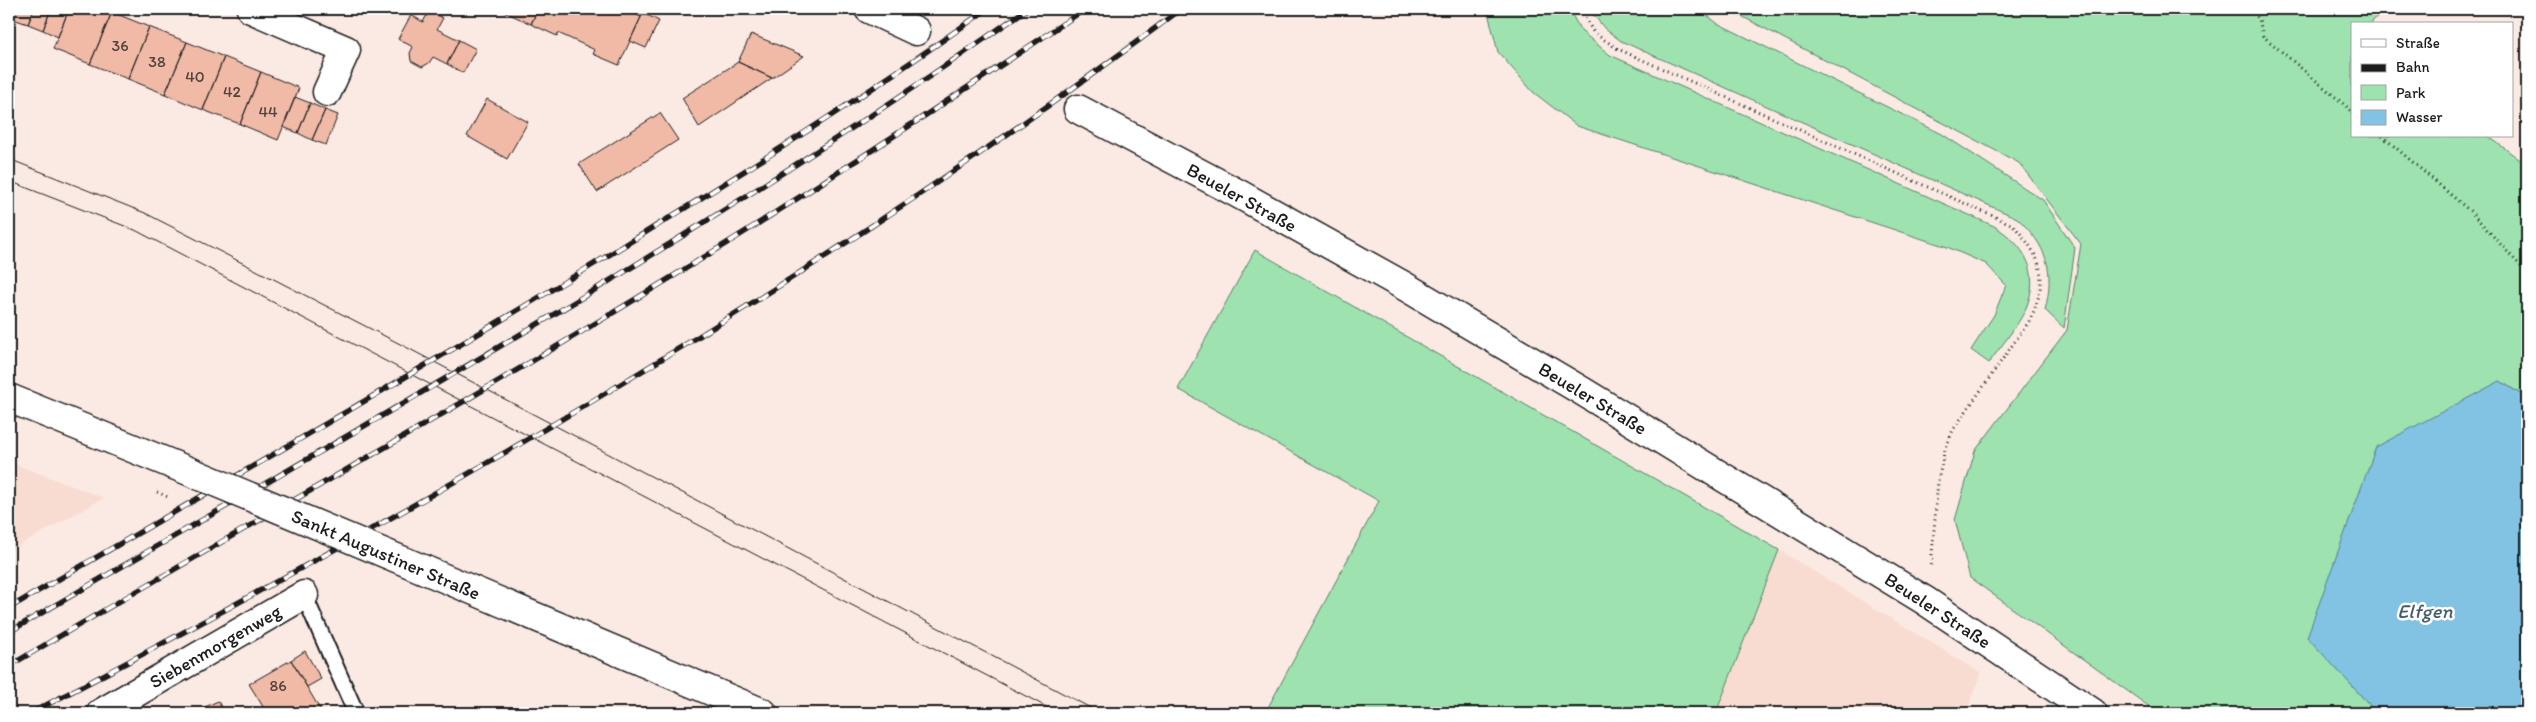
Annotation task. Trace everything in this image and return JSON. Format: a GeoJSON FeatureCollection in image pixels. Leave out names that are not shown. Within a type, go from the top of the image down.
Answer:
{"type":"FeatureCollection","features":[{"type":"Feature","properties":{"kind":"street"},"geometry":{"type":"LineString","coordinates":[[250,9],[346,50],[327,92]]}},
{"type":"Feature","properties":{"kind":"street"},"geometry":{"type":"LineString","coordinates":[[869,9],[916,31]]}},
{"type":"Feature","properties":{"kind":"street","name":"Beueler Straße"},"geometry":{"type":"LineString","coordinates":[[1078,109],[1237,193],[1406,287],[1760,499],[1924,600],[2093,713]]}},
{"type":"Feature","properties":{"kind":"street","name":"Sankt Augustiner Straße"},"geometry":{"type":"LineString","coordinates":[[9,398],[426,570],[763,713]]}},
{"type":"Feature","properties":{"kind":"street","name":"Siebenmorgenweg"},"geometry":{"type":"LineString","coordinates":[[101,713],[304,595]]}},
{"type":"Feature","properties":{"kind":"lane"},"geometry":{"type":"LineString","coordinates":[[304,595],[356,713]]}},
{"type":"Feature","properties":{"kind":"path"},"geometry":{"type":"LineString","coordinates":[[1580,9],[1594,33],[1618,49],[2013,226],[2030,244],[2040,264],[2042,284],[2038,302],[2030,320],[1953,430],[1944,454],[1938,481],[1934,559],[1924,600]]}},
{"type":"Feature","properties":{"kind":"path"},"geometry":{"type":"LineString","coordinates":[[2250,9],[2259,19],[2263,36],[2351,110]]}},
{"type":"Feature","properties":{"kind":"path"},"geometry":{"type":"LineString","coordinates":[[2384,138],[2470,211],[2527,273]]}},
{"type":"Feature","properties":{"kind":"shaded area"},"geometry":{"type":"Polygon","coordinates":[[[9,462],[104,498],[9,551],[9,462]]]}},
{"type":"Feature","properties":{"kind":"shaded area"},"geometry":{"type":"Polygon","coordinates":[[[1779,550],[1981,673],[1966,713],[1716,713],[1779,550]]]}},
{"type":"Feature","properties":{"kind":"green space"},"geometry":{"type":"Polygon","coordinates":[[[1487,9],[1569,9],[1581,31],[1610,55],[1994,226],[2022,251],[2031,271],[2030,295],[2023,315],[1989,363],[1971,350],[1994,315],[2006,285],[1986,264],[1947,247],[1577,126],[1533,92],[1498,52],[1487,9]]]}},
{"type":"Feature","properties":{"kind":"green space"},"geometry":{"type":"Polygon","coordinates":[[[1589,9],[1699,9],[1717,23],[1942,134],[2043,200],[2075,248],[2064,328],[2045,310],[2049,283],[2046,260],[2042,249],[2027,228],[2017,218],[1621,41],[1605,29],[1589,9]]]}},
{"type":"Feature","properties":{"kind":"green space"},"geometry":{"type":"Polygon","coordinates":[[[1728,9],[2384,9],[2372,22],[2351,22],[2351,138],[2491,138],[2527,165],[2527,398],[2500,381],[2308,637],[2377,713],[2158,713],[1970,578],[1955,520],[1975,451],[2067,330],[2081,244],[2019,163],[1728,9]]]}},
{"type":"Feature","properties":{"kind":"green space"},"geometry":{"type":"Polygon","coordinates":[[[1255,250],[1779,550],[1716,713],[1265,713],[1379,501],[1178,389],[1255,250]]]}},
{"type":"Feature","properties":{"kind":"water","name":"Elfgen"},"geometry":{"type":"Polygon","coordinates":[[[2500,381],[2527,398],[2527,713],[2377,713],[2307,637],[2376,447],[2500,381]]]}},
{"type":"Feature","properties":{"kind":"building"},"geometry":{"type":"Polygon","coordinates":[[[17,9],[34,9],[28,24],[13,19],[17,9]]]}},
{"type":"Feature","properties":{"kind":"building"},"geometry":{"type":"Polygon","coordinates":[[[34,9],[51,9],[43,30],[28,24],[34,9]]]}},
{"type":"Feature","properties":{"kind":"building"},"geometry":{"type":"Polygon","coordinates":[[[51,9],[69,9],[58,37],[43,30],[51,9]]]}},
{"type":"Feature","properties":{"kind":"building"},"geometry":{"type":"Polygon","coordinates":[[[69,9],[104,9],[112,12],[90,64],[53,49],[69,9]]]}},
{"type":"Feature","properties":{"kind":"building"},"geometry":{"type":"Polygon","coordinates":[[[505,9],[538,9],[531,24],[505,12],[505,9]]]}},
{"type":"Feature","properties":{"kind":"building"},"geometry":{"type":"Polygon","coordinates":[[[538,9],[624,9],[641,17],[619,65],[593,54],[595,50],[558,33],[557,36],[531,24],[538,9]]]}},
{"type":"Feature","properties":{"kind":"building"},"geometry":{"type":"Polygon","coordinates":[[[429,11],[443,18],[437,29],[459,40],[447,64],[433,57],[429,63],[422,67],[411,61],[410,53],[413,47],[398,39],[411,15],[423,22],[429,11]]]}},
{"type":"Feature","properties":{"kind":"building"},"geometry":{"type":"Polygon","coordinates":[[[112,12],[149,27],[128,79],[90,64],[112,12]]]}},
{"type":"Feature","properties":{"kind":"building"},"geometry":{"type":"Polygon","coordinates":[[[643,13],[659,21],[646,48],[630,41],[643,13]]]}},
{"type":"Feature","properties":{"kind":"building"},"geometry":{"type":"Polygon","coordinates":[[[149,27],[187,42],[165,94],[128,79],[149,27]]]}},
{"type":"Feature","properties":{"kind":"building"},"geometry":{"type":"Polygon","coordinates":[[[751,34],[804,56],[772,78],[738,62],[751,34]]]}},
{"type":"Feature","properties":{"kind":"building"},"geometry":{"type":"Polygon","coordinates":[[[459,40],[476,49],[463,73],[447,64],[459,40]]]}},
{"type":"Feature","properties":{"kind":"building"},"geometry":{"type":"Polygon","coordinates":[[[187,42],[224,57],[203,110],[165,94],[187,42]]]}},
{"type":"Feature","properties":{"kind":"building"},"geometry":{"type":"Polygon","coordinates":[[[224,57],[261,72],[240,124],[203,110],[224,57]]]}},
{"type":"Feature","properties":{"kind":"building"},"geometry":{"type":"Polygon","coordinates":[[[738,62],[772,78],[699,127],[682,98],[738,62]]]}},
{"type":"Feature","properties":{"kind":"building"},"geometry":{"type":"Polygon","coordinates":[[[261,72],[299,88],[278,140],[240,124],[261,72]]]}},
{"type":"Feature","properties":{"kind":"building"},"geometry":{"type":"Polygon","coordinates":[[[295,97],[310,103],[298,133],[283,127],[295,97]]]}},
{"type":"Feature","properties":{"kind":"building"},"geometry":{"type":"Polygon","coordinates":[[[487,99],[528,122],[507,159],[467,136],[487,99]]]}},
{"type":"Feature","properties":{"kind":"building"},"geometry":{"type":"Polygon","coordinates":[[[310,103],[325,110],[312,140],[298,133],[310,103]]]}},
{"type":"Feature","properties":{"kind":"building"},"geometry":{"type":"Polygon","coordinates":[[[325,110],[338,115],[326,145],[312,140],[325,110]]]}},
{"type":"Feature","properties":{"kind":"building"},"geometry":{"type":"Polygon","coordinates":[[[660,113],[678,140],[597,192],[579,164],[660,113]]]}},
{"type":"Feature","properties":{"kind":"building"},"geometry":{"type":"Polygon","coordinates":[[[305,651],[321,679],[307,687],[291,660],[305,651]]]}},
{"type":"Feature","properties":{"kind":"building"},"geometry":{"type":"Polygon","coordinates":[[[291,660],[321,711],[316,713],[267,713],[249,684],[291,660]]]}},
{"type":"Feature","properties":{"kind":"building"},"geometry":{"type":"Polygon","coordinates":[[[218,701],[224,713],[192,713],[218,701]]]}},
{"type":"Feature","properties":{"kind":"tram line"},"geometry":{"type":"LineString","coordinates":[[9,159],[145,213],[404,346],[1100,713]]}},
{"type":"Feature","properties":{"kind":"tram line"},"geometry":{"type":"LineString","coordinates":[[9,181],[135,230],[1058,713]]}},
{"type":"Feature","properties":{"kind":"railway"},"geometry":{"type":"LineString","coordinates":[[9,608],[367,400],[736,177],[888,78],[987,9]]}},
{"type":"Feature","properties":{"kind":"railway"},"geometry":{"type":"LineString","coordinates":[[9,632],[396,408],[653,254],[904,94],[1027,9]]}},
{"type":"Feature","properties":{"kind":"railway"},"geometry":{"type":"LineString","coordinates":[[9,666],[555,348],[823,182],[1085,9]]}},
{"type":"Feature","properties":{"kind":"railway"},"geometry":{"type":"LineString","coordinates":[[31,713],[180,634],[475,470],[764,296],[905,204],[1045,108],[1181,9]]}}]}
